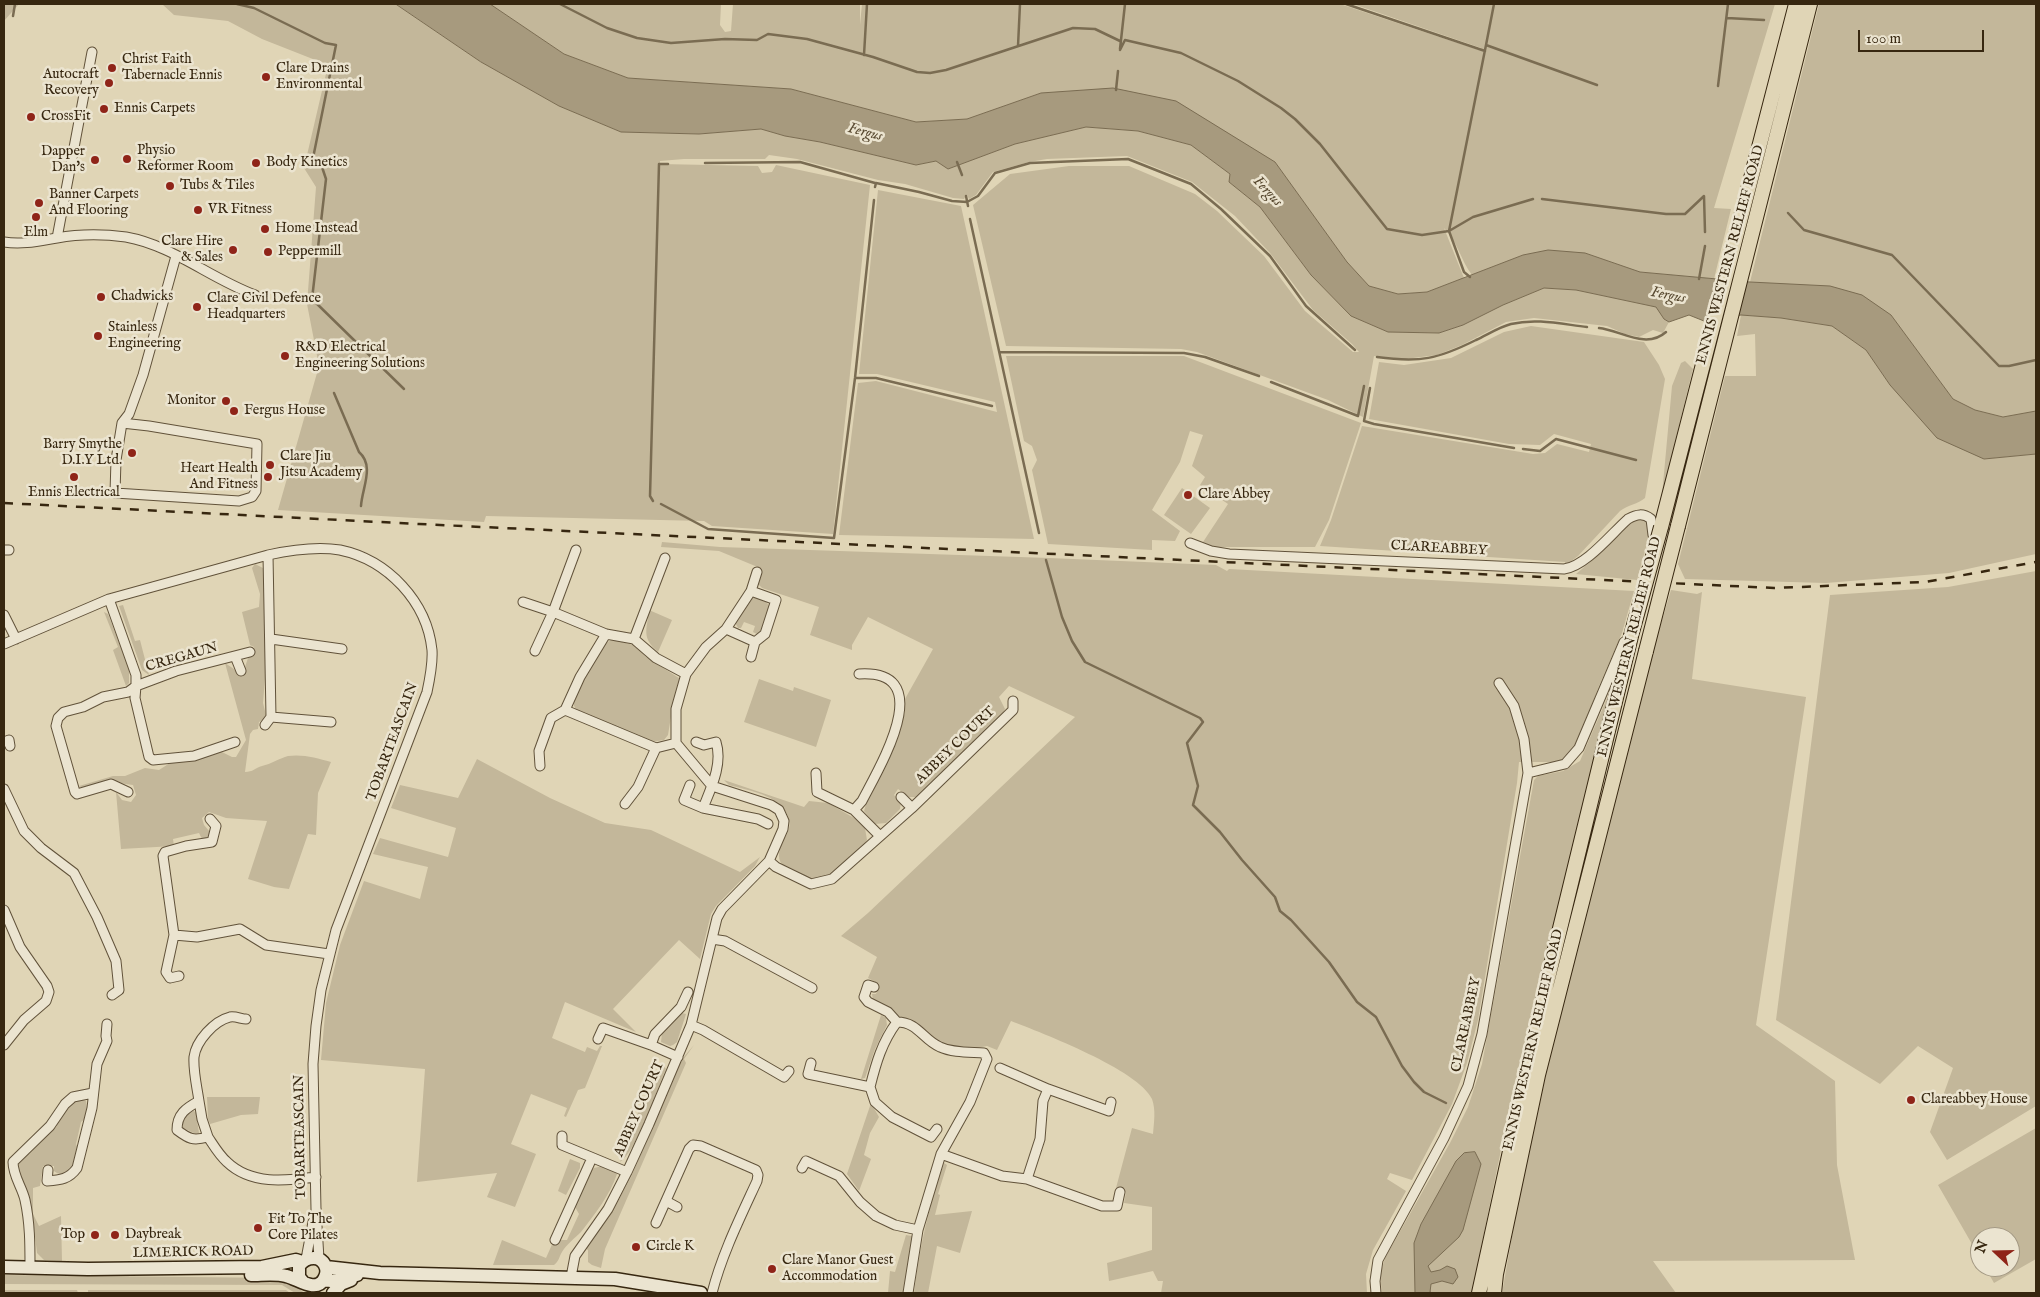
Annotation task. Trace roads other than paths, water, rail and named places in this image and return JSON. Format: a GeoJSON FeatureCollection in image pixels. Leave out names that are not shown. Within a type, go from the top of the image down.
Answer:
{"type":"FeatureCollection","features":[{"type":"Feature","properties":{"kind":"main road","name":"ENNIS WESTERN RELIEF ROAD"},"geometry":{"type":"LineString","coordinates":[[1479,1293],[1546,982],[1628,638],[1701,370],[1796,4]]}},
{"type":"Feature","properties":{"kind":"main road","name":"ENNIS WESTERN RELIEF ROAD"},"geometry":{"type":"LineString","coordinates":[[1494,1293],[1496,1274],[1538,1075],[1718,374],[1810,4]]}},
{"type":"Feature","properties":{"kind":"main road","name":"LIMERICK ROAD"},"geometry":{"type":"LineString","coordinates":[[120,1269],[262,1267],[296,1260],[380,1273]]}},
{"type":"Feature","properties":{"kind":"main road"},"geometry":{"type":"LineString","coordinates":[[313,1262],[326,1273],[316,1286],[299,1277],[298,1272],[313,1262]]}},
{"type":"Feature","properties":{"kind":"main road"},"geometry":{"type":"LineString","coordinates":[[4,1267],[120,1269]]}},
{"type":"Feature","properties":{"kind":"main road","name":"LIMERICK ROAD"},"geometry":{"type":"LineString","coordinates":[[120,1269],[170,1274],[285,1275],[316,1286],[353,1276],[380,1273],[572,1277],[614,1279],[702,1293]]}},
{"type":"Feature","properties":{"kind":"main road"},"geometry":{"type":"LineString","coordinates":[[333,1293],[341,1284],[350,1280],[380,1273]]}},
{"type":"Feature","properties":{"kind":"street"},"geometry":{"type":"LineString","coordinates":[[58,238],[92,52]]}},
{"type":"Feature","properties":{"kind":"street"},"geometry":{"type":"LineString","coordinates":[[4,242],[32,242],[98,235],[126,238],[165,250],[232,286],[255,295]]}},
{"type":"Feature","properties":{"kind":"street"},"geometry":{"type":"LineString","coordinates":[[122,423],[257,444],[256,491],[252,497],[239,501],[115,493],[116,460],[122,423],[130,414],[143,375],[176,256]]}},
{"type":"Feature","properties":{"kind":"street","name":"CLAREABBEY"},"geometry":{"type":"LineString","coordinates":[[1190,543],[1211,551],[1229,554],[1564,569],[1572,568],[1582,562],[1628,519],[1636,514],[1646,515],[1651,519],[1657,531]]}},
{"type":"Feature","properties":{"kind":"street","name":"TOBARTEASCAIN"},"geometry":{"type":"LineString","coordinates":[[4,644],[109,598],[291,550],[326,549],[356,555],[393,577],[418,607],[429,634],[432,670],[419,716],[336,930],[318,1008],[313,1064],[316,1177],[313,1262]]}},
{"type":"Feature","properties":{"kind":"street"},"geometry":{"type":"LineString","coordinates":[[535,650],[553,612],[576,550]]}},
{"type":"Feature","properties":{"kind":"street"},"geometry":{"type":"LineString","coordinates":[[265,725],[271,717],[268,555]]}},
{"type":"Feature","properties":{"kind":"street"},"geometry":{"type":"LineString","coordinates":[[634,639],[665,558]]}},
{"type":"Feature","properties":{"kind":"street"},"geometry":{"type":"LineString","coordinates":[[712,786],[676,744],[676,710],[686,674],[706,647],[726,628],[751,591],[757,572]]}},
{"type":"Feature","properties":{"kind":"street"},"geometry":{"type":"LineString","coordinates":[[751,591],[776,600],[765,634],[755,642],[751,657]]}},
{"type":"Feature","properties":{"kind":"street","name":"CREGAUN"},"geometry":{"type":"LineString","coordinates":[[109,598],[136,675],[135,698],[149,757],[153,760],[194,756],[235,742]]}},
{"type":"Feature","properties":{"kind":"street"},"geometry":{"type":"LineString","coordinates":[[523,602],[606,634],[634,639],[656,658],[686,674]]}},
{"type":"Feature","properties":{"kind":"street"},"geometry":{"type":"LineString","coordinates":[[4,615],[16,639]]}},
{"type":"Feature","properties":{"kind":"street"},"geometry":{"type":"LineString","coordinates":[[726,628],[755,642]]}},
{"type":"Feature","properties":{"kind":"street"},"geometry":{"type":"LineString","coordinates":[[540,766],[539,750],[550,718],[565,710],[580,677],[606,634]]}},
{"type":"Feature","properties":{"kind":"street"},"geometry":{"type":"LineString","coordinates":[[1528,773],[1565,764],[1572,758],[1579,748],[1628,638]]}},
{"type":"Feature","properties":{"kind":"street"},"geometry":{"type":"LineString","coordinates":[[271,639],[342,649]]}},
{"type":"Feature","properties":{"kind":"street","name":"CREGAUN"},"geometry":{"type":"LineString","coordinates":[[128,792],[111,784],[77,794],[75,792],[56,726],[58,718],[64,712],[83,707],[103,697],[128,692],[136,686],[176,671],[250,652]]}},
{"type":"Feature","properties":{"kind":"street","name":"CREGAUN"},"geometry":{"type":"LineString","coordinates":[[235,656],[241,671]]}},
{"type":"Feature","properties":{"kind":"street"},"geometry":{"type":"LineString","coordinates":[[854,810],[866,793],[894,734],[901,699],[896,685],[885,676],[873,673],[859,674]]}},
{"type":"Feature","properties":{"kind":"street","name":"CLAREABBEY"},"geometry":{"type":"LineString","coordinates":[[1376,1293],[1375,1281],[1378,1260],[1444,1138],[1468,1086],[1482,1034],[1528,773],[1524,739],[1514,706],[1500,683]]}},
{"type":"Feature","properties":{"kind":"street","name":"ABBEY COURT"},"geometry":{"type":"LineString","coordinates":[[769,862],[811,884],[832,879],[912,808],[1013,710],[1013,701]]}},
{"type":"Feature","properties":{"kind":"street"},"geometry":{"type":"LineString","coordinates":[[565,710],[656,748],[676,744]]}},
{"type":"Feature","properties":{"kind":"street"},"geometry":{"type":"LineString","coordinates":[[271,717],[331,722]]}},
{"type":"Feature","properties":{"kind":"street"},"geometry":{"type":"LineString","coordinates":[[696,742],[704,746],[716,742],[720,753],[712,786],[703,808]]}},
{"type":"Feature","properties":{"kind":"street"},"geometry":{"type":"LineString","coordinates":[[625,804],[638,788],[656,748]]}},
{"type":"Feature","properties":{"kind":"street"},"geometry":{"type":"LineString","coordinates":[[816,772],[816,792],[854,810],[880,836]]}},
{"type":"Feature","properties":{"kind":"street"},"geometry":{"type":"LineString","coordinates":[[690,785],[684,800],[703,808],[758,819],[768,824]]}},
{"type":"Feature","properties":{"kind":"street","name":"ABBEY COURT"},"geometry":{"type":"LineString","coordinates":[[572,1277],[574,1256],[608,1209],[627,1172],[691,1025],[716,918],[722,909],[769,862],[784,829],[784,820],[779,810],[771,805],[712,786]]}},
{"type":"Feature","properties":{"kind":"street"},"geometry":{"type":"LineString","coordinates":[[4,789],[24,831],[41,848],[74,873],[78,880],[116,961],[119,990],[112,995]]}},
{"type":"Feature","properties":{"kind":"street"},"geometry":{"type":"LineString","coordinates":[[901,797],[912,808]]}},
{"type":"Feature","properties":{"kind":"street"},"geometry":{"type":"LineString","coordinates":[[179,976],[170,978],[166,972],[174,935],[163,856],[166,852],[212,842],[216,826],[210,819]]}},
{"type":"Feature","properties":{"kind":"street"},"geometry":{"type":"LineString","coordinates":[[4,910],[20,947],[47,986],[49,992],[46,1001],[24,1020],[4,1045]]}},
{"type":"Feature","properties":{"kind":"street"},"geometry":{"type":"LineString","coordinates":[[174,935],[197,936],[240,929],[266,945],[329,954]]}},
{"type":"Feature","properties":{"kind":"street"},"geometry":{"type":"LineString","coordinates":[[712,939],[724,941],[812,988]]}},
{"type":"Feature","properties":{"kind":"street"},"geometry":{"type":"LineString","coordinates":[[874,987],[868,985],[864,997],[868,1002],[888,1012],[897,1022],[905,1022],[914,1026],[940,1048],[984,1053],[987,1059],[970,1102],[941,1154],[918,1230],[908,1293]]}},
{"type":"Feature","properties":{"kind":"street","name":"ABBEY COURT"},"geometry":{"type":"LineString","coordinates":[[651,1045],[655,1034],[681,1007],[688,992]]}},
{"type":"Feature","properties":{"kind":"street"},"geometry":{"type":"LineString","coordinates":[[246,1019],[231,1017],[217,1024],[205,1034],[197,1046],[194,1058],[199,1101],[208,1137],[227,1163],[249,1175],[271,1180],[316,1177]]}},
{"type":"Feature","properties":{"kind":"street"},"geometry":{"type":"LineString","coordinates":[[897,1022],[886,1037],[876,1062],[870,1087],[874,1102],[892,1117],[931,1137],[936,1129]]}},
{"type":"Feature","properties":{"kind":"street"},"geometry":{"type":"LineString","coordinates":[[48,1170],[48,1180],[61,1180],[71,1176],[76,1168],[92,1108],[97,1064],[107,1041],[107,1024]]}},
{"type":"Feature","properties":{"kind":"street"},"geometry":{"type":"LineString","coordinates":[[691,1025],[784,1077],[789,1071]]}},
{"type":"Feature","properties":{"kind":"street","name":"ABBEY COURT"},"geometry":{"type":"LineString","coordinates":[[598,1039],[603,1028],[678,1057]]}},
{"type":"Feature","properties":{"kind":"street"},"geometry":{"type":"LineString","coordinates":[[811,1063],[808,1074],[870,1087]]}},
{"type":"Feature","properties":{"kind":"street"},"geometry":{"type":"LineString","coordinates":[[1000,1068],[1048,1089],[1109,1111],[1111,1102]]}},
{"type":"Feature","properties":{"kind":"street"},"geometry":{"type":"LineString","coordinates":[[1027,1179],[1040,1139],[1043,1100],[1048,1089]]}},
{"type":"Feature","properties":{"kind":"street"},"geometry":{"type":"LineString","coordinates":[[30,1268],[30,1227],[24,1198],[13,1169],[13,1162],[50,1126],[65,1104],[74,1097],[93,1093]]}},
{"type":"Feature","properties":{"kind":"street"},"geometry":{"type":"LineString","coordinates":[[199,1101],[180,1114],[177,1130],[186,1137],[195,1140],[208,1137]]}},
{"type":"Feature","properties":{"kind":"street","name":"ABBEY COURT"},"geometry":{"type":"LineString","coordinates":[[562,1136],[562,1145],[627,1172]]}},
{"type":"Feature","properties":{"kind":"street"},"geometry":{"type":"LineString","coordinates":[[656,1223],[689,1149],[693,1145],[701,1146],[756,1170],[757,1180],[730,1240],[712,1293]]}},
{"type":"Feature","properties":{"kind":"street"},"geometry":{"type":"LineString","coordinates":[[941,1154],[1002,1176],[1027,1179],[1102,1206],[1117,1206],[1120,1192]]}},
{"type":"Feature","properties":{"kind":"street","name":"ABBEY COURT"},"geometry":{"type":"LineString","coordinates":[[555,1240],[592,1158]]}},
{"type":"Feature","properties":{"kind":"street"},"geometry":{"type":"LineString","coordinates":[[802,1168],[806,1161],[839,1176],[860,1202],[876,1216],[895,1225],[918,1230]]}},
{"type":"Feature","properties":{"kind":"street"},"geometry":{"type":"LineString","coordinates":[[666,1201],[677,1207]]}},
{"type":"Feature","properties":{"kind":"water","name":"Fergus"},"geometry":{"type":"Polygon","coordinates":[[[396,4],[490,4],[564,54],[628,78],[791,89],[916,122],[967,119],[1041,93],[1113,88],[1176,101],[1275,162],[1347,262],[1369,286],[1398,294],[1427,292],[1523,255],[1548,250],[1585,253],[1640,272],[1750,282],[1830,286],[1862,295],[1891,315],[1953,399],[1975,410],[2003,417],[2036,411],[2036,454],[1984,459],[1937,438],[1890,385],[1866,350],[1832,326],[1781,318],[1741,315],[1704,321],[1689,315],[1669,322],[1664,319],[1656,307],[1576,290],[1544,288],[1503,305],[1463,325],[1439,333],[1388,332],[1351,316],[1311,275],[1260,207],[1229,182],[1230,174],[1191,145],[1138,131],[1086,127],[1015,144],[948,169],[936,161],[916,165],[761,129],[699,134],[621,132],[559,106],[481,62],[396,4]]]}},
{"type":"Feature","properties":{"kind":"water"},"geometry":{"type":"Polygon","coordinates":[[[1475,1152],[1481,1164],[1463,1230],[1459,1237],[1428,1266],[1431,1272],[1447,1266],[1455,1269],[1458,1277],[1453,1284],[1442,1281],[1431,1284],[1430,1292],[1433,1293],[1415,1293],[1414,1243],[1421,1224],[1456,1161],[1464,1153],[1475,1152]]]}},
{"type":"Feature","properties":{"kind":"waterway"},"geometry":{"type":"LineString","coordinates":[[13,16],[15,4]]}},
{"type":"Feature","properties":{"kind":"waterway"},"geometry":{"type":"LineString","coordinates":[[237,4],[254,8],[325,43],[336,45],[313,158]]}},
{"type":"Feature","properties":{"kind":"waterway"},"geometry":{"type":"LineString","coordinates":[[560,4],[607,28],[637,38],[671,43],[725,39],[757,40],[768,34],[807,39],[873,57],[917,72],[930,73],[946,70],[1073,28],[1095,29],[1120,41]]}},
{"type":"Feature","properties":{"kind":"waterway"},"geometry":{"type":"LineString","coordinates":[[864,55],[867,4]]}},
{"type":"Feature","properties":{"kind":"waterway"},"geometry":{"type":"LineString","coordinates":[[1018,46],[1020,4]]}},
{"type":"Feature","properties":{"kind":"waterway"},"geometry":{"type":"LineString","coordinates":[[1120,49],[1125,4]]}},
{"type":"Feature","properties":{"kind":"waterway"},"geometry":{"type":"LineString","coordinates":[[1346,4],[1485,51]]}},
{"type":"Feature","properties":{"kind":"waterway"},"geometry":{"type":"LineString","coordinates":[[1486,45],[1494,4]]}},
{"type":"Feature","properties":{"kind":"waterway"},"geometry":{"type":"LineString","coordinates":[[1718,86],[1728,4]]}},
{"type":"Feature","properties":{"kind":"waterway"},"geometry":{"type":"LineString","coordinates":[[1727,18],[1764,20]]}},
{"type":"Feature","properties":{"kind":"waterway"},"geometry":{"type":"LineString","coordinates":[[1120,50],[1125,40],[1181,53],[1238,81],[1281,108],[1320,144],[1387,229],[1422,235],[1449,231],[1464,272],[1470,277]]}},
{"type":"Feature","properties":{"kind":"waterway"},"geometry":{"type":"LineString","coordinates":[[1449,231],[1486,45],[1597,85]]}},
{"type":"Feature","properties":{"kind":"waterway"},"geometry":{"type":"LineString","coordinates":[[1116,90],[1118,71]]}},
{"type":"Feature","properties":{"kind":"waterway"},"geometry":{"type":"LineString","coordinates":[[875,187],[876,183],[952,201],[967,202],[978,196],[995,173],[1030,163],[1128,159],[1191,184],[1221,209],[1270,256],[1306,306],[1355,350]]}},
{"type":"Feature","properties":{"kind":"waterway"},"geometry":{"type":"LineString","coordinates":[[705,163],[800,162],[875,183]]}},
{"type":"Feature","properties":{"kind":"waterway"},"geometry":{"type":"LineString","coordinates":[[957,162],[962,175]]}},
{"type":"Feature","properties":{"kind":"waterway"},"geometry":{"type":"LineString","coordinates":[[653,501],[650,496],[659,164],[668,164]]}},
{"type":"Feature","properties":{"kind":"waterway"},"geometry":{"type":"LineString","coordinates":[[322,167],[326,179],[312,299],[404,389]]}},
{"type":"Feature","properties":{"kind":"waterway"},"geometry":{"type":"LineString","coordinates":[[966,196],[968,206]]}},
{"type":"Feature","properties":{"kind":"waterway"},"geometry":{"type":"LineString","coordinates":[[1542,199],[1666,214],[1685,214],[1704,196],[1705,232]]}},
{"type":"Feature","properties":{"kind":"waterway"},"geometry":{"type":"LineString","coordinates":[[1449,231],[1473,217],[1533,199]]}},
{"type":"Feature","properties":{"kind":"waterway"},"geometry":{"type":"LineString","coordinates":[[661,504],[708,529],[834,538],[855,378],[874,200]]}},
{"type":"Feature","properties":{"kind":"waterway"},"geometry":{"type":"LineString","coordinates":[[1788,213],[1804,230],[1892,255],[1999,366],[2009,366],[2036,360]]}},
{"type":"Feature","properties":{"kind":"waterway"},"geometry":{"type":"LineString","coordinates":[[970,219],[1039,533]]}},
{"type":"Feature","properties":{"kind":"waterway"},"geometry":{"type":"LineString","coordinates":[[1699,279],[1705,246]]}},
{"type":"Feature","properties":{"kind":"waterway"},"geometry":{"type":"LineString","coordinates":[[1377,357],[1405,360],[1428,358],[1451,352],[1502,327],[1520,322],[1549,322],[1587,327]]}},
{"type":"Feature","properties":{"kind":"waterway"},"geometry":{"type":"LineString","coordinates":[[1599,328],[1642,339],[1658,337],[1666,332]]}},
{"type":"Feature","properties":{"kind":"waterway"},"geometry":{"type":"LineString","coordinates":[[1000,352],[1184,353],[1205,357],[1259,376]]}},
{"type":"Feature","properties":{"kind":"waterway"},"geometry":{"type":"LineString","coordinates":[[855,378],[876,378],[992,406]]}},
{"type":"Feature","properties":{"kind":"waterway"},"geometry":{"type":"LineString","coordinates":[[1271,382],[1358,416],[1364,386]]}},
{"type":"Feature","properties":{"kind":"waterway"},"geometry":{"type":"LineString","coordinates":[[1370,388],[1364,421],[1514,448]]}},
{"type":"Feature","properties":{"kind":"waterway"},"geometry":{"type":"LineString","coordinates":[[334,393],[366,464],[367,470],[361,506]]}},
{"type":"Feature","properties":{"kind":"waterway"},"geometry":{"type":"LineString","coordinates":[[1523,449],[1540,451],[1556,439],[1636,460]]}},
{"type":"Feature","properties":{"kind":"waterway"},"geometry":{"type":"LineString","coordinates":[[1046,560],[1062,617],[1072,641],[1085,662],[1200,718],[1203,722],[1187,743],[1198,786],[1193,805],[1220,832],[1275,897],[1280,911],[1291,920],[1329,962],[1357,1002],[1376,1017],[1402,1066],[1414,1082],[1424,1092],[1446,1103]]}},
{"type":"Feature","properties":{"kind":"railway"},"geometry":{"type":"LineString","coordinates":[[4,503],[1774,588],[1925,582],[2036,562]]}},
{"type":"Feature","properties":{"kind":"place","name":"Christ Faith Tabernacle Ennis"},"geometry":{"type":"Point","coordinates":[112,68]}},
{"type":"Feature","properties":{"kind":"place","name":"Clare Drains Environmental"},"geometry":{"type":"Point","coordinates":[266,77]}},
{"type":"Feature","properties":{"kind":"place","name":"Autocraft Recovery"},"geometry":{"type":"Point","coordinates":[109,83]}},
{"type":"Feature","properties":{"kind":"place","name":"Ennis Carpets"},"geometry":{"type":"Point","coordinates":[104,109]}},
{"type":"Feature","properties":{"kind":"place","name":"CrossFit"},"geometry":{"type":"Point","coordinates":[31,117]}},
{"type":"Feature","properties":{"kind":"place","name":"Physio Reformer Room"},"geometry":{"type":"Point","coordinates":[127,159]}},
{"type":"Feature","properties":{"kind":"place","name":"Dapper Dan's"},"geometry":{"type":"Point","coordinates":[95,160]}},
{"type":"Feature","properties":{"kind":"place","name":"Body Kinetics"},"geometry":{"type":"Point","coordinates":[256,163]}},
{"type":"Feature","properties":{"kind":"place","name":"Tubs & Tiles"},"geometry":{"type":"Point","coordinates":[170,186]}},
{"type":"Feature","properties":{"kind":"place","name":"Banner Carpets And Flooring"},"geometry":{"type":"Point","coordinates":[39,203]}},
{"type":"Feature","properties":{"kind":"place","name":"VR Fitness"},"geometry":{"type":"Point","coordinates":[198,210]}},
{"type":"Feature","properties":{"kind":"place","name":"Elm"},"geometry":{"type":"Point","coordinates":[36,217]}},
{"type":"Feature","properties":{"kind":"place","name":"Home Instead"},"geometry":{"type":"Point","coordinates":[265,229]}},
{"type":"Feature","properties":{"kind":"place","name":"Clare Hire & Sales"},"geometry":{"type":"Point","coordinates":[233,250]}},
{"type":"Feature","properties":{"kind":"place","name":"Peppermill"},"geometry":{"type":"Point","coordinates":[268,252]}},
{"type":"Feature","properties":{"kind":"place","name":"Chadwicks"},"geometry":{"type":"Point","coordinates":[101,297]}},
{"type":"Feature","properties":{"kind":"place","name":"Clare Civil Defence Headquarters"},"geometry":{"type":"Point","coordinates":[197,307]}},
{"type":"Feature","properties":{"kind":"place","name":"Stainless Engineering"},"geometry":{"type":"Point","coordinates":[98,336]}},
{"type":"Feature","properties":{"kind":"place","name":"R&D Electrical Engineering Solutions"},"geometry":{"type":"Point","coordinates":[285,356]}},
{"type":"Feature","properties":{"kind":"place","name":"Monitor"},"geometry":{"type":"Point","coordinates":[226,401]}},
{"type":"Feature","properties":{"kind":"place","name":"Fergus House"},"geometry":{"type":"Point","coordinates":[234,411]}},
{"type":"Feature","properties":{"kind":"place","name":"Barry Smythe D.I.Y Ltd."},"geometry":{"type":"Point","coordinates":[132,453]}},
{"type":"Feature","properties":{"kind":"place","name":"Clare Jiu Jitsu Academy"},"geometry":{"type":"Point","coordinates":[270,465]}},
{"type":"Feature","properties":{"kind":"place","name":"Ennis Electrical"},"geometry":{"type":"Point","coordinates":[74,477]}},
{"type":"Feature","properties":{"kind":"place","name":"Heart Health And Fitness"},"geometry":{"type":"Point","coordinates":[268,477]}},
{"type":"Feature","properties":{"kind":"place","name":"Clare Abbey"},"geometry":{"type":"Point","coordinates":[1188,495]}},
{"type":"Feature","properties":{"kind":"place","name":"Clareabbey House"},"geometry":{"type":"Point","coordinates":[1911,1100]}},
{"type":"Feature","properties":{"kind":"place","name":"Fit To The Core Pilates"},"geometry":{"type":"Point","coordinates":[258,1228]}},
{"type":"Feature","properties":{"kind":"place","name":"Top"},"geometry":{"type":"Point","coordinates":[95,1235]}},
{"type":"Feature","properties":{"kind":"place","name":"Daybreak"},"geometry":{"type":"Point","coordinates":[115,1235]}},
{"type":"Feature","properties":{"kind":"place","name":"Circle K"},"geometry":{"type":"Point","coordinates":[636,1247]}},
{"type":"Feature","properties":{"kind":"place","name":"Clare Manor Guest Accommodation"},"geometry":{"type":"Point","coordinates":[772,1269]}}]}
